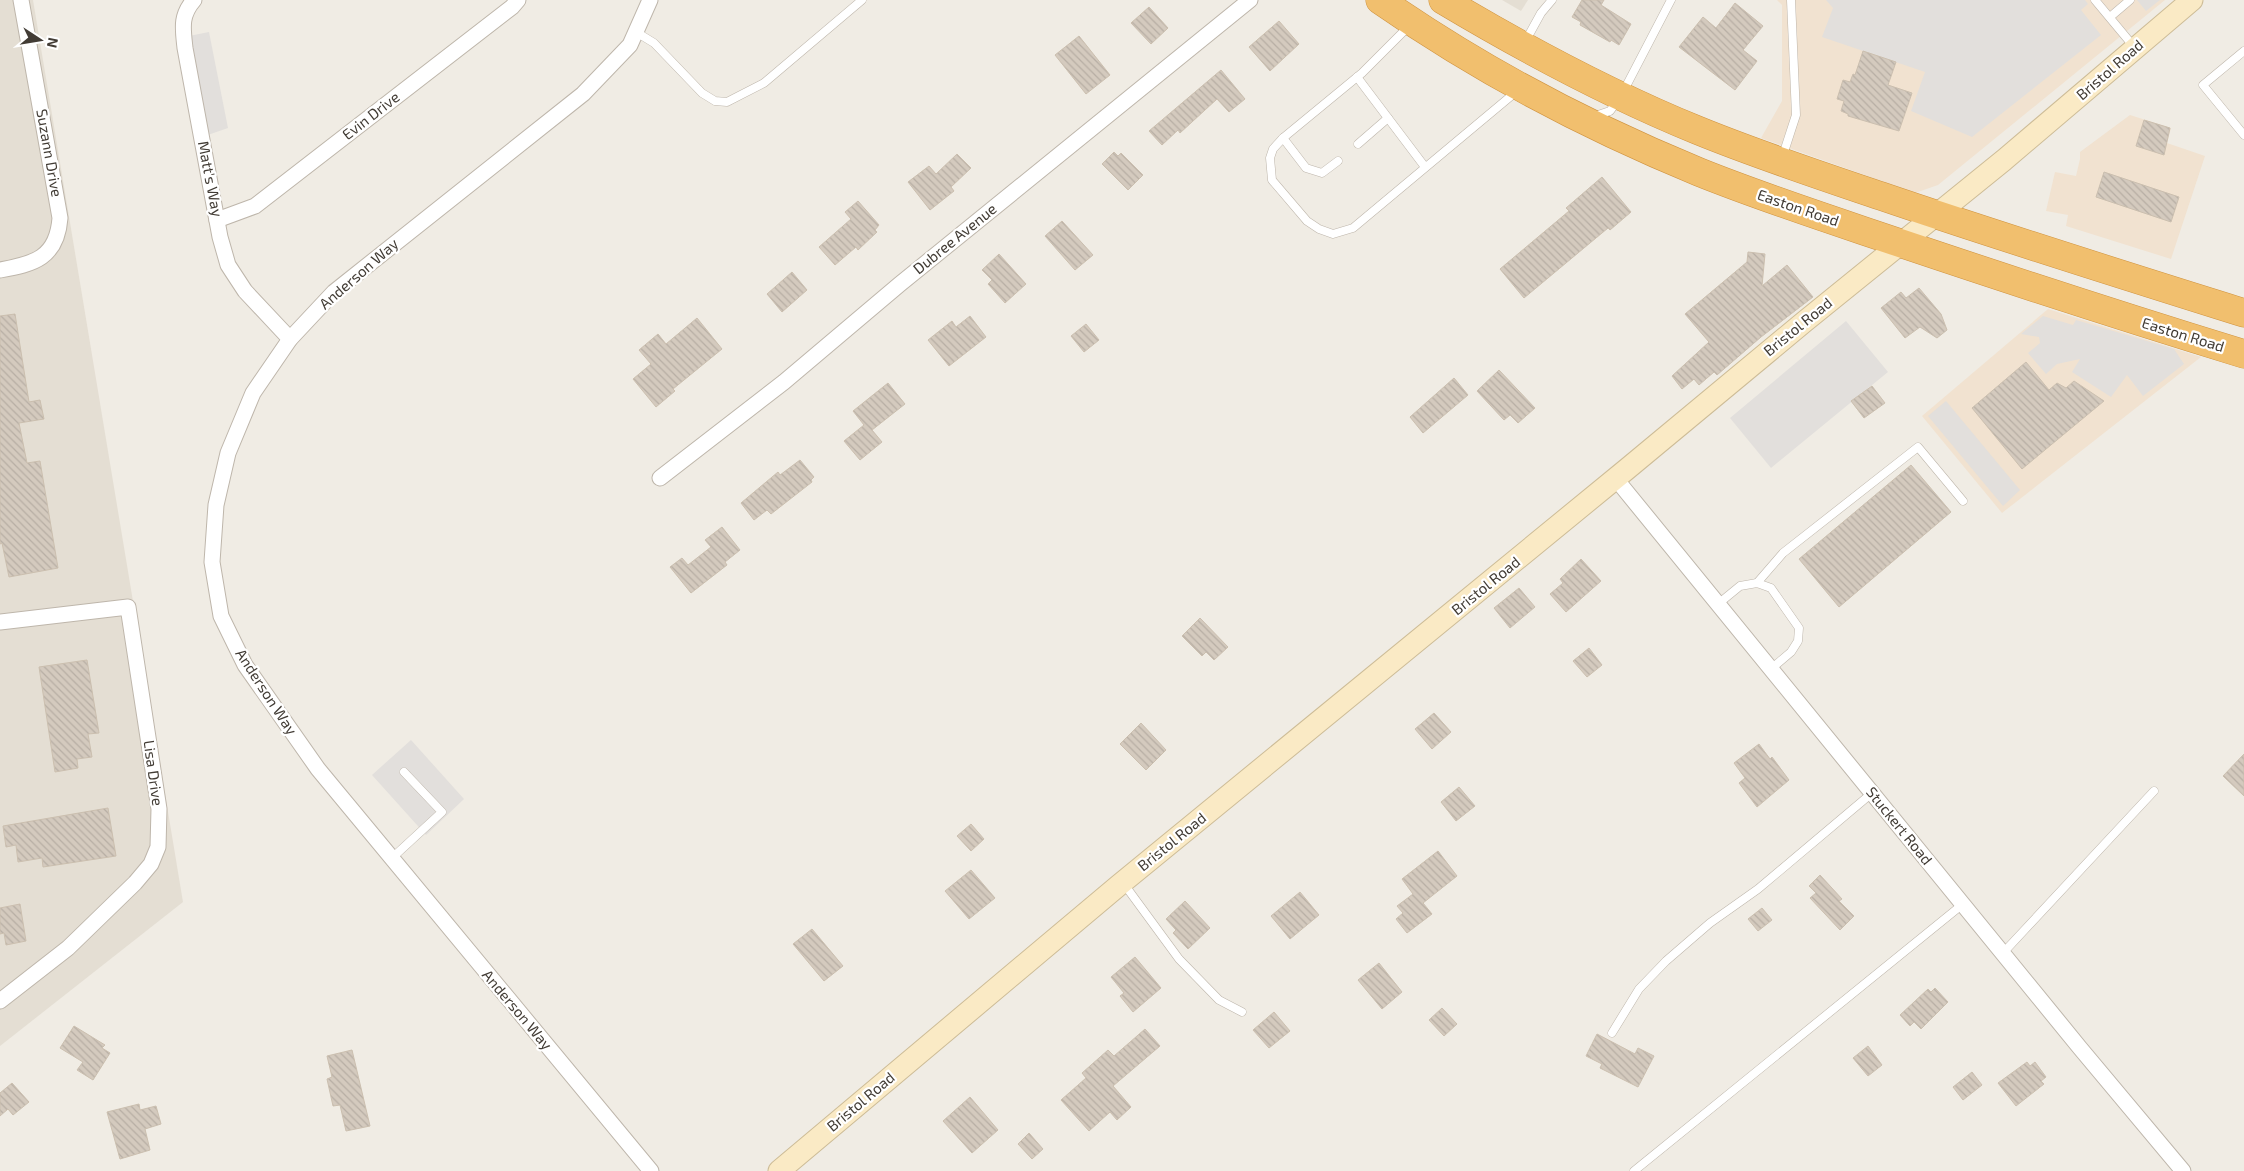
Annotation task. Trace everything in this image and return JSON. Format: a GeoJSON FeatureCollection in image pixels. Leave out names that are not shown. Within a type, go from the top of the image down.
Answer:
{"type":"FeatureCollection","features":[{"type":"Feature","properties":{"kind":"highway","name":"Easton Road"},"geometry":{"type":"LineString","coordinates":[[1380,0],[1412,23],[1522,87],[1614,135],[1699,172],[1902,244],[2066,299],[2244,354]]}},
{"type":"Feature","properties":{"kind":"highway"},"geometry":{"type":"LineString","coordinates":[[1443,0],[1523,46],[1621,96],[1697,130],[1780,162],[1936,215],[2244,313]]}},
{"type":"Feature","properties":{"kind":"main road","name":"Bristol Road"},"geometry":{"type":"LineString","coordinates":[[779,1171],[1122,883],[1616,479],[1796,328],[1902,244],[2063,111],[2192,0]]}},
{"type":"Feature","properties":{"kind":"street","name":"Suzann Drive"},"geometry":{"type":"LineString","coordinates":[[0,270],[30,265],[45,256],[53,245],[60,225],[21,0]]}},
{"type":"Feature","properties":{"kind":"street","name":"Matt's Way"},"geometry":{"type":"LineString","coordinates":[[194,0],[189,5],[182,23],[185,48],[217,220],[228,265],[245,291],[290,339]]}},
{"type":"Feature","properties":{"kind":"street","name":"Evin Drive"},"geometry":{"type":"LineString","coordinates":[[217,220],[255,206],[512,7],[518,0]]}},
{"type":"Feature","properties":{"kind":"street","name":"Anderson Way"},"geometry":{"type":"LineString","coordinates":[[650,0],[630,45],[583,94],[334,292],[290,339],[254,393],[228,453],[216,505],[212,562],[221,616],[244,665],[318,769],[651,1171]]}},
{"type":"Feature","properties":{"kind":"street","name":"Dubree Avenue"},"geometry":{"type":"LineString","coordinates":[[660,478],[784,382],[900,284],[1250,0]]}},
{"type":"Feature","properties":{"kind":"street","name":"Stuckert Road"},"geometry":{"type":"LineString","coordinates":[[1616,479],[2003,953],[2184,1171]]}},
{"type":"Feature","properties":{"kind":"street","name":"Lisa Drive"},"geometry":{"type":"LineString","coordinates":[[0,622],[128,607],[159,809],[158,847],[151,864],[135,883],[68,948],[0,1000]]}},
{"type":"Feature","properties":{"kind":"lane"},"geometry":{"type":"LineString","coordinates":[[636,32],[654,43],[702,93],[714,101],[727,102],[764,83],[862,0]]}},
{"type":"Feature","properties":{"kind":"lane"},"geometry":{"type":"LineString","coordinates":[[1523,46],[1541,13],[1552,0]]}},
{"type":"Feature","properties":{"kind":"lane"},"geometry":{"type":"LineString","coordinates":[[1576,116],[1595,116],[1610,111],[1621,96],[1670,0]]}},
{"type":"Feature","properties":{"kind":"lane"},"geometry":{"type":"LineString","coordinates":[[1780,162],[1796,116],[1791,0]]}},
{"type":"Feature","properties":{"kind":"lane"},"geometry":{"type":"LineString","coordinates":[[2095,0],[2135,48]]}},
{"type":"Feature","properties":{"kind":"lane"},"geometry":{"type":"LineString","coordinates":[[2110,17],[2130,0]]}},
{"type":"Feature","properties":{"kind":"lane"},"geometry":{"type":"LineString","coordinates":[[1412,23],[1356,77],[1282,138],[1273,149],[1270,158],[1272,180],[1307,221],[1319,229],[1333,234],[1353,228],[1522,87]]}},
{"type":"Feature","properties":{"kind":"lane"},"geometry":{"type":"LineString","coordinates":[[2244,51],[2203,85],[2244,135]]}},
{"type":"Feature","properties":{"kind":"lane"},"geometry":{"type":"LineString","coordinates":[[1356,77],[1425,167]]}},
{"type":"Feature","properties":{"kind":"lane"},"geometry":{"type":"LineString","coordinates":[[1358,144],[1388,118]]}},
{"type":"Feature","properties":{"kind":"lane"},"geometry":{"type":"LineString","coordinates":[[1282,138],[1306,168],[1322,173],[1338,161]]}},
{"type":"Feature","properties":{"kind":"lane"},"geometry":{"type":"LineString","coordinates":[[1757,583],[1783,552],[1918,447],[1963,501]]}},
{"type":"Feature","properties":{"kind":"lane"},"geometry":{"type":"LineString","coordinates":[[1718,604],[1740,586],[1757,583],[1771,588],[1799,628],[1798,641],[1792,652],[1771,668]]}},
{"type":"Feature","properties":{"kind":"lane"},"geometry":{"type":"LineString","coordinates":[[392,858],[442,812],[404,772]]}},
{"type":"Feature","properties":{"kind":"lane"},"geometry":{"type":"LineString","coordinates":[[1612,1033],[1639,990],[1666,961],[1710,923],[1765,884],[1872,792]]}},
{"type":"Feature","properties":{"kind":"lane"},"geometry":{"type":"LineString","coordinates":[[2003,953],[2154,792]]}},
{"type":"Feature","properties":{"kind":"lane"},"geometry":{"type":"LineString","coordinates":[[1122,883],[1180,958],[1218,1000],[1242,1012]]}},
{"type":"Feature","properties":{"kind":"lane"},"geometry":{"type":"LineString","coordinates":[[1634,1171],[1963,904]]}},
{"type":"Feature","properties":{"kind":"shaded area"},"geometry":{"type":"Polygon","coordinates":[[[0,0],[33,0],[183,902],[0,1046],[0,0]]]}},
{"type":"Feature","properties":{"kind":"shaded area"},"geometry":{"type":"Polygon","coordinates":[[[1502,0],[1528,0],[1521,11],[1502,0]]]}},
{"type":"Feature","properties":{"kind":"shaded area"},"geometry":{"type":"Polygon","coordinates":[[[1777,0],[2165,0],[1938,185],[1915,193],[1761,138],[1782,101],[1782,5],[1777,0]]]}},
{"type":"Feature","properties":{"kind":"shaded area"},"geometry":{"type":"Polygon","coordinates":[[[1826,0],[2085,0],[2088,4],[2081,10],[2101,35],[1972,137],[1911,111],[1925,72],[1822,37],[1833,8],[1826,0]]]}},
{"type":"Feature","properties":{"kind":"shaded area"},"geometry":{"type":"Polygon","coordinates":[[[2137,0],[2160,0],[2146,11],[2137,0]]]}},
{"type":"Feature","properties":{"kind":"shaded area"},"geometry":{"type":"Polygon","coordinates":[[[209,32],[228,128],[202,137],[184,37],[209,32]]]}},
{"type":"Feature","properties":{"kind":"shaded area"},"geometry":{"type":"Polygon","coordinates":[[[2130,115],[2171,128],[2167,143],[2205,156],[2171,259],[2066,226],[2068,215],[2046,211],[2055,172],[2076,176],[2080,152],[2130,115]]]}},
{"type":"Feature","properties":{"kind":"shaded area"},"geometry":{"type":"Polygon","coordinates":[[[2048,309],[2201,357],[2002,513],[1922,416],[2048,309]]]}},
{"type":"Feature","properties":{"kind":"shaded area"},"geometry":{"type":"Polygon","coordinates":[[[2043,316],[2073,325],[2076,320],[2174,349],[2184,364],[2143,396],[2127,375],[2111,397],[2072,372],[2080,359],[2057,364],[2046,374],[2028,353],[2040,343],[2039,337],[2021,334],[2043,316]]]}},
{"type":"Feature","properties":{"kind":"shaded area"},"geometry":{"type":"Polygon","coordinates":[[[1846,321],[1888,372],[1771,468],[1730,418],[1846,321]]]}},
{"type":"Feature","properties":{"kind":"shaded area"},"geometry":{"type":"Polygon","coordinates":[[[1946,401],[2020,490],[2003,506],[1928,416],[1946,401]]]}},
{"type":"Feature","properties":{"kind":"shaded area"},"geometry":{"type":"Polygon","coordinates":[[[411,740],[464,799],[426,835],[372,775],[411,740]]]}},
{"type":"Feature","properties":{"kind":"building"},"geometry":{"type":"Polygon","coordinates":[[[1582,0],[1604,0],[1601,5],[1631,24],[1619,45],[1580,25],[1581,22],[1572,17],[1582,0]]]}},
{"type":"Feature","properties":{"kind":"building"},"geometry":{"type":"Polygon","coordinates":[[[1735,3],[1763,26],[1743,50],[1757,61],[1735,90],[1679,47],[1703,17],[1716,28],[1735,3]]]}},
{"type":"Feature","properties":{"kind":"building"},"geometry":{"type":"Polygon","coordinates":[[[1149,7],[1168,28],[1151,44],[1131,23],[1149,7]]]}},
{"type":"Feature","properties":{"kind":"building"},"geometry":{"type":"Polygon","coordinates":[[[1279,21],[1299,44],[1270,71],[1249,47],[1279,21]]]}},
{"type":"Feature","properties":{"kind":"building"},"geometry":{"type":"Polygon","coordinates":[[[1079,36],[1110,75],[1086,94],[1055,55],[1079,36]]]}},
{"type":"Feature","properties":{"kind":"building"},"geometry":{"type":"Polygon","coordinates":[[[1863,51],[1896,62],[1888,85],[1912,93],[1899,131],[1848,116],[1848,114],[1841,111],[1844,101],[1837,99],[1843,80],[1850,82],[1853,74],[1855,75],[1863,51]]]}},
{"type":"Feature","properties":{"kind":"building"},"geometry":{"type":"Polygon","coordinates":[[[1221,70],[1245,99],[1229,112],[1217,99],[1180,133],[1178,130],[1162,145],[1149,131],[1221,70]]]}},
{"type":"Feature","properties":{"kind":"building"},"geometry":{"type":"Polygon","coordinates":[[[2144,120],[2170,128],[2164,155],[2136,146],[2144,120]]]}},
{"type":"Feature","properties":{"kind":"building"},"geometry":{"type":"Polygon","coordinates":[[[1114,152],[1118,156],[1121,153],[1143,175],[1128,190],[1102,164],[1114,152]]]}},
{"type":"Feature","properties":{"kind":"building"},"geometry":{"type":"Polygon","coordinates":[[[957,154],[971,168],[951,187],[954,191],[930,210],[908,182],[929,166],[936,174],[957,154]]]}},
{"type":"Feature","properties":{"kind":"building"},"geometry":{"type":"Polygon","coordinates":[[[2104,172],[2179,197],[2171,222],[2096,197],[2104,172]]]}},
{"type":"Feature","properties":{"kind":"building"},"geometry":{"type":"Polygon","coordinates":[[[1602,177],[1631,212],[1610,230],[1608,228],[1524,298],[1500,269],[1569,211],[1566,208],[1602,177]]]}},
{"type":"Feature","properties":{"kind":"building"},"geometry":{"type":"Polygon","coordinates":[[[858,201],[879,225],[875,230],[877,232],[858,250],[856,247],[835,265],[819,247],[851,219],[845,212],[858,201]]]}},
{"type":"Feature","properties":{"kind":"building"},"geometry":{"type":"Polygon","coordinates":[[[1062,221],[1093,255],[1075,270],[1045,236],[1062,221]]]}},
{"type":"Feature","properties":{"kind":"building"},"geometry":{"type":"Polygon","coordinates":[[[1748,252],[1765,254],[1762,286],[1787,265],[1813,297],[1761,337],[1717,375],[1714,372],[1699,385],[1694,379],[1682,389],[1672,376],[1709,342],[1685,314],[1747,262],[1748,252]]]}},
{"type":"Feature","properties":{"kind":"building"},"geometry":{"type":"Polygon","coordinates":[[[999,254],[1026,284],[1005,303],[988,284],[992,280],[982,270],[999,254]]]}},
{"type":"Feature","properties":{"kind":"building"},"geometry":{"type":"Polygon","coordinates":[[[792,272],[807,290],[782,312],[767,294],[792,272]]]}},
{"type":"Feature","properties":{"kind":"building"},"geometry":{"type":"Polygon","coordinates":[[[1919,288],[1941,314],[1947,330],[1937,338],[1920,327],[1905,338],[1881,308],[1901,292],[1906,298],[1919,288]]]}},
{"type":"Feature","properties":{"kind":"building"},"geometry":{"type":"Polygon","coordinates":[[[15,314],[29,402],[40,400],[44,419],[19,423],[27,463],[40,461],[58,568],[9,577],[2,543],[0,544],[0,316],[15,314]]]}},
{"type":"Feature","properties":{"kind":"building"},"geometry":{"type":"Polygon","coordinates":[[[970,316],[986,337],[949,366],[928,340],[952,321],[956,327],[970,316]]]}},
{"type":"Feature","properties":{"kind":"building"},"geometry":{"type":"Polygon","coordinates":[[[697,318],[722,349],[673,389],[675,391],[656,407],[633,379],[651,364],[639,350],[658,334],[666,344],[697,318]]]}},
{"type":"Feature","properties":{"kind":"building"},"geometry":{"type":"Polygon","coordinates":[[[1086,324],[1099,340],[1084,352],[1071,336],[1086,324]]]}},
{"type":"Feature","properties":{"kind":"building"},"geometry":{"type":"Polygon","coordinates":[[[2026,362],[2049,390],[2057,383],[2066,388],[2074,381],[2104,401],[2022,469],[1972,408],[2026,362]]]}},
{"type":"Feature","properties":{"kind":"building"},"geometry":{"type":"Polygon","coordinates":[[[1499,370],[1535,408],[1518,423],[1510,415],[1504,420],[1477,391],[1499,370]]]}},
{"type":"Feature","properties":{"kind":"building"},"geometry":{"type":"Polygon","coordinates":[[[1454,378],[1468,395],[1423,433],[1410,417],[1454,378]]]}},
{"type":"Feature","properties":{"kind":"building"},"geometry":{"type":"Polygon","coordinates":[[[888,383],[905,404],[872,430],[882,442],[860,460],[844,441],[864,425],[853,411],[888,383]]]}},
{"type":"Feature","properties":{"kind":"building"},"geometry":{"type":"Polygon","coordinates":[[[1872,386],[1885,403],[1864,418],[1851,401],[1872,386]]]}},
{"type":"Feature","properties":{"kind":"building"},"geometry":{"type":"Polygon","coordinates":[[[800,460],[814,477],[811,480],[812,482],[771,514],[767,510],[754,520],[741,503],[778,472],[780,475],[800,460]]]}},
{"type":"Feature","properties":{"kind":"building"},"geometry":{"type":"Polygon","coordinates":[[[1911,465],[1951,512],[1839,607],[1799,559],[1911,465]]]}},
{"type":"Feature","properties":{"kind":"building"},"geometry":{"type":"Polygon","coordinates":[[[722,527],[740,550],[725,562],[727,565],[691,593],[670,567],[682,558],[688,565],[711,547],[705,540],[722,527]]]}},
{"type":"Feature","properties":{"kind":"building"},"geometry":{"type":"Polygon","coordinates":[[[1581,559],[1601,581],[1566,612],[1550,594],[1563,583],[1560,579],[1581,559]]]}},
{"type":"Feature","properties":{"kind":"building"},"geometry":{"type":"Polygon","coordinates":[[[1519,588],[1535,607],[1510,628],[1494,608],[1519,588]]]}},
{"type":"Feature","properties":{"kind":"building"},"geometry":{"type":"Polygon","coordinates":[[[1200,618],[1228,647],[1214,660],[1206,652],[1202,656],[1182,636],[1200,618]]]}},
{"type":"Feature","properties":{"kind":"building"},"geometry":{"type":"Polygon","coordinates":[[[1589,648],[1602,665],[1587,677],[1573,661],[1589,648]]]}},
{"type":"Feature","properties":{"kind":"building"},"geometry":{"type":"Polygon","coordinates":[[[87,660],[99,733],[88,734],[92,757],[77,759],[78,768],[55,772],[39,667],[87,660]]]}},
{"type":"Feature","properties":{"kind":"building"},"geometry":{"type":"Polygon","coordinates":[[[1434,713],[1451,732],[1432,749],[1415,729],[1434,713]]]}},
{"type":"Feature","properties":{"kind":"building"},"geometry":{"type":"Polygon","coordinates":[[[1141,723],[1166,750],[1146,770],[1120,744],[1141,723]]]}},
{"type":"Feature","properties":{"kind":"building"},"geometry":{"type":"Polygon","coordinates":[[[1759,744],[1770,759],[1772,757],[1789,780],[1757,807],[1739,783],[1745,778],[1734,763],[1759,744]]]}},
{"type":"Feature","properties":{"kind":"building"},"geometry":{"type":"Polygon","coordinates":[[[2244,754],[2244,796],[2223,776],[2244,754]]]}},
{"type":"Feature","properties":{"kind":"building"},"geometry":{"type":"Polygon","coordinates":[[[1459,787],[1475,806],[1456,821],[1441,802],[1459,787]]]}},
{"type":"Feature","properties":{"kind":"building"},"geometry":{"type":"Polygon","coordinates":[[[108,808],[116,856],[43,867],[42,858],[18,862],[16,845],[6,847],[3,826],[108,808]]]}},
{"type":"Feature","properties":{"kind":"building"},"geometry":{"type":"Polygon","coordinates":[[[971,824],[984,839],[971,851],[957,836],[971,824]]]}},
{"type":"Feature","properties":{"kind":"building"},"geometry":{"type":"Polygon","coordinates":[[[1438,851],[1457,876],[1423,903],[1432,914],[1407,933],[1396,919],[1403,913],[1397,906],[1413,894],[1402,879],[1438,851]]]}},
{"type":"Feature","properties":{"kind":"building"},"geometry":{"type":"Polygon","coordinates":[[[971,870],[995,898],[969,919],[945,891],[971,870]]]}},
{"type":"Feature","properties":{"kind":"building"},"geometry":{"type":"Polygon","coordinates":[[[1820,875],[1842,899],[1839,901],[1854,916],[1840,930],[1810,898],[1816,893],[1809,886],[1820,875]]]}},
{"type":"Feature","properties":{"kind":"building"},"geometry":{"type":"Polygon","coordinates":[[[1300,892],[1319,915],[1290,939],[1271,916],[1300,892]]]}},
{"type":"Feature","properties":{"kind":"building"},"geometry":{"type":"Polygon","coordinates":[[[1185,901],[1210,928],[1188,949],[1173,933],[1176,930],[1166,919],[1185,901]]]}},
{"type":"Feature","properties":{"kind":"building"},"geometry":{"type":"Polygon","coordinates":[[[20,904],[26,941],[6,945],[4,933],[0,934],[0,908],[20,904]]]}},
{"type":"Feature","properties":{"kind":"building"},"geometry":{"type":"Polygon","coordinates":[[[1762,908],[1772,920],[1758,931],[1748,919],[1762,908]]]}},
{"type":"Feature","properties":{"kind":"building"},"geometry":{"type":"Polygon","coordinates":[[[812,929],[843,966],[824,981],[793,944],[812,929]]]}},
{"type":"Feature","properties":{"kind":"building"},"geometry":{"type":"Polygon","coordinates":[[[1135,957],[1161,988],[1133,1012],[1120,996],[1124,993],[1111,977],[1135,957]]]}},
{"type":"Feature","properties":{"kind":"building"},"geometry":{"type":"Polygon","coordinates":[[[1379,963],[1402,992],[1382,1009],[1358,980],[1379,963]]]}},
{"type":"Feature","properties":{"kind":"building"},"geometry":{"type":"Polygon","coordinates":[[[1935,988],[1948,1002],[1921,1029],[1914,1022],[1910,1026],[1900,1015],[1928,989],[1931,992],[1935,988]]]}},
{"type":"Feature","properties":{"kind":"building"},"geometry":{"type":"Polygon","coordinates":[[[1442,1008],[1457,1024],[1444,1036],[1429,1020],[1442,1008]]]}},
{"type":"Feature","properties":{"kind":"building"},"geometry":{"type":"Polygon","coordinates":[[[1274,1012],[1290,1031],[1269,1048],[1253,1030],[1274,1012]]]}},
{"type":"Feature","properties":{"kind":"building"},"geometry":{"type":"Polygon","coordinates":[[[74,1026],[105,1045],[102,1048],[110,1053],[93,1080],[77,1070],[83,1062],[60,1048],[74,1026]]]}},
{"type":"Feature","properties":{"kind":"building"},"geometry":{"type":"Polygon","coordinates":[[[1145,1029],[1160,1046],[1113,1086],[1131,1107],[1117,1120],[1110,1112],[1089,1131],[1061,1100],[1086,1078],[1082,1073],[1108,1050],[1114,1056],[1145,1029]]]}},
{"type":"Feature","properties":{"kind":"building"},"geometry":{"type":"Polygon","coordinates":[[[1597,1034],[1635,1054],[1638,1048],[1654,1056],[1638,1087],[1600,1068],[1602,1064],[1586,1056],[1597,1034]]]}},
{"type":"Feature","properties":{"kind":"building"},"geometry":{"type":"Polygon","coordinates":[[[1868,1046],[1882,1065],[1868,1076],[1853,1058],[1868,1046]]]}},
{"type":"Feature","properties":{"kind":"building"},"geometry":{"type":"Polygon","coordinates":[[[352,1050],[370,1126],[346,1131],[340,1105],[333,1106],[327,1079],[332,1077],[327,1056],[352,1050]]]}},
{"type":"Feature","properties":{"kind":"building"},"geometry":{"type":"Polygon","coordinates":[[[2027,1062],[2030,1066],[2035,1062],[2046,1077],[2041,1081],[2044,1084],[2016,1106],[1998,1083],[2027,1062]]]}},
{"type":"Feature","properties":{"kind":"building"},"geometry":{"type":"Polygon","coordinates":[[[1972,1072],[1982,1085],[1963,1100],[1953,1087],[1972,1072]]]}},
{"type":"Feature","properties":{"kind":"building"},"geometry":{"type":"Polygon","coordinates":[[[12,1083],[29,1102],[13,1115],[8,1109],[0,1116],[0,1093],[12,1083]]]}},
{"type":"Feature","properties":{"kind":"building"},"geometry":{"type":"Polygon","coordinates":[[[970,1097],[998,1130],[972,1153],[943,1121],[970,1097]]]}},
{"type":"Feature","properties":{"kind":"building"},"geometry":{"type":"Polygon","coordinates":[[[139,1104],[140,1110],[156,1106],[161,1124],[145,1129],[150,1150],[120,1159],[107,1112],[139,1104]]]}},
{"type":"Feature","properties":{"kind":"building"},"geometry":{"type":"Polygon","coordinates":[[[1029,1133],[1043,1149],[1032,1159],[1018,1144],[1029,1133]]]}}]}
